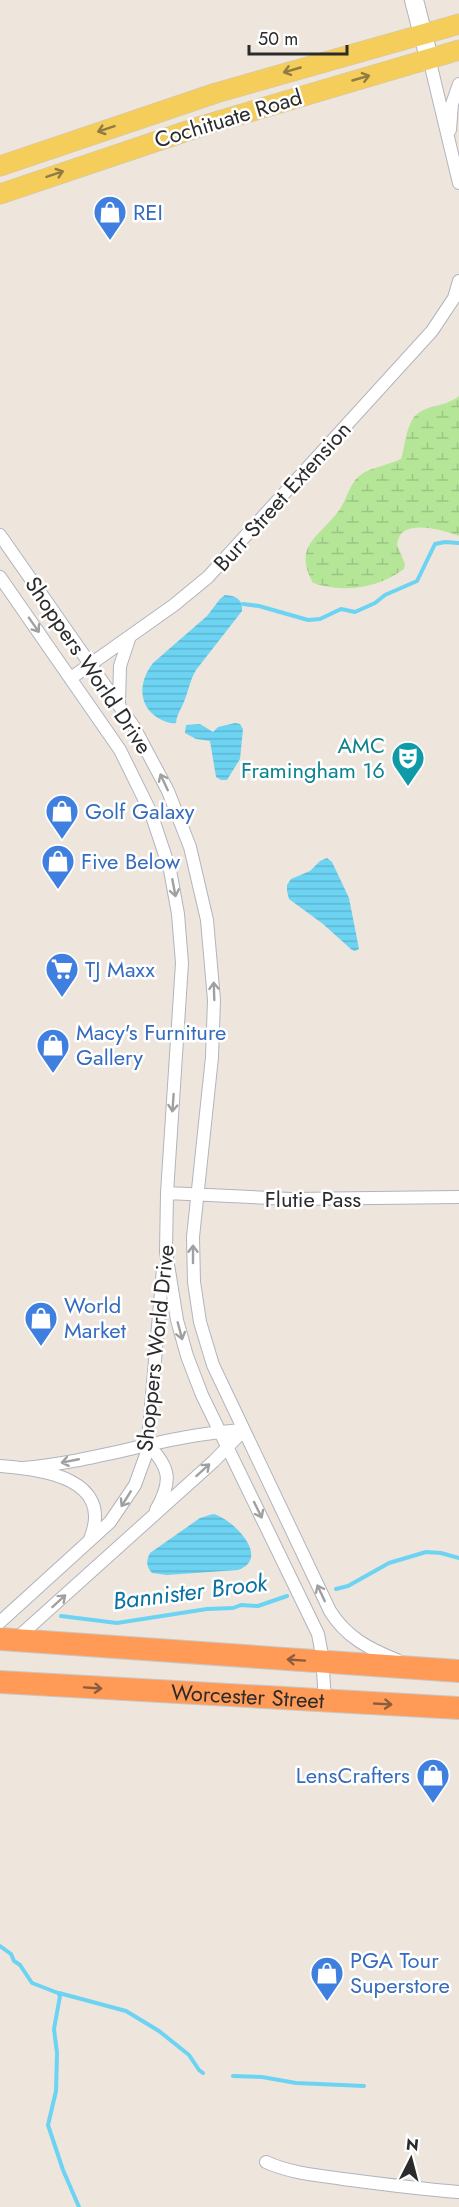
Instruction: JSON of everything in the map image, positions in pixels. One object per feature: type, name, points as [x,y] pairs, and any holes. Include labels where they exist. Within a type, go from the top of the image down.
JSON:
[{"type":"highway","name":"Worcester Street","points":[[5,1642],[135,1648],[459,1671]]},
{"type":"highway","name":"Worcester Street","points":[[0,1682],[459,1708]]},
{"type":"main road","name":"Cochituate Road","points":[[0,166],[216,93],[459,24]]},
{"type":"main road","name":"Cochituate Road","points":[[0,194],[223,119],[459,50]]},
{"type":"street","points":[[414,0],[459,183]]},
{"type":"street","points":[[450,149],[451,112],[459,84]]},
{"type":"street","name":"Burr Street Extension","points":[[71,678],[190,594],[208,577],[432,331],[454,298],[459,281]]},
{"type":"street","name":"Shoppers World Drive","points":[[0,536],[119,704],[155,764],[174,805],[194,861],[207,920],[214,977],[214,1030],[197,1195],[193,1268],[200,1322],[213,1365],[326,1604],[337,1622],[354,1638],[371,1649],[399,1661],[433,1669]]},
{"type":"street","name":"Shoppers World Drive","points":[[0,578],[112,737],[140,788],[162,842],[176,900],[181,948],[181,992],[166,1232],[148,1446],[141,1471],[128,1497],[110,1522],[0,1622]]},
{"type":"street","points":[[119,704],[120,666],[130,636]]},
{"type":"street","name":"Flutie Pass","points":[[167,1193],[290,1199],[459,1197]]},
{"type":"street","name":"Shoppers World Drive","points":[[166,1232],[168,1269],[180,1332],[196,1381],[315,1628],[320,1641],[323,1662],[325,1701]]},
{"type":"street","points":[[22,1468],[66,1462],[220,1432],[243,1430]]},
{"type":"street","points":[[5,1642],[148,1520],[228,1448],[243,1430]]},
{"type":"street","points":[[148,1446],[162,1461],[168,1476],[162,1498],[148,1520]]},
{"type":"street","points":[[0,1466],[58,1475],[73,1482],[86,1492],[92,1502],[95,1519],[88,1543]]},
{"type":"street","points":[[266,2162],[277,2167],[305,2173],[402,2187],[459,2192]]},
{"type":"green space","points":[[459,396],[459,536],[431,528],[409,529],[403,532],[398,539],[397,545],[405,564],[404,569],[394,576],[360,587],[336,588],[313,583],[307,570],[307,550],[311,542],[340,509],[355,480],[367,471],[401,459],[407,431],[415,416],[426,409]]},
{"type":"water","points":[[225,595],[238,599],[242,611],[196,670],[176,723],[169,723],[158,718],[151,713],[143,700],[143,685],[148,670],[207,616]]},
{"type":"water","points":[[200,724],[213,732],[218,727],[240,724],[243,729],[240,759],[227,780],[221,780],[216,777],[210,741],[196,739],[185,733],[186,725]]},
{"type":"water","points":[[327,858],[332,862],[349,898],[359,949],[355,951],[289,899],[287,885],[291,879],[310,871],[320,861]]},
{"type":"water","points":[[213,1514],[230,1523],[245,1539],[250,1548],[251,1557],[247,1564],[238,1570],[167,1575],[152,1573],[147,1563],[150,1553],[200,1518]]},
{"type":"waterway","points":[[243,604],[259,606],[308,620],[320,619],[341,609],[355,612],[417,581],[435,544],[459,543]]},
{"type":"waterway","name":"Bannister Brook","points":[[336,1589],[348,1586],[389,1563],[426,1552],[459,1558]]},
{"type":"waterway","name":"Bannister Brook","points":[[61,1616],[117,1623],[207,1609],[233,1608],[241,1605],[258,1606],[287,1596]]},
{"type":"waterway","name":"Bannister Brook","points":[[0,1946],[11,1954],[32,1983],[58,1993],[60,1996],[54,2029],[57,2053],[56,2091],[48,2125],[63,2170],[79,2207]]},
{"type":"waterway","points":[[59,1993],[126,2011],[159,2031],[189,2055],[203,2073]]},
{"type":"waterway","points":[[233,2076],[262,2077],[296,2083],[364,2086]]},
{"type":"place","name":"REI","points":[[110,241]]},
{"type":"place","name":"AMC Framingham 16","points":[[408,787]]},
{"type":"place","name":"Golf Galaxy","points":[[62,840]]},
{"type":"place","name":"Five Below","points":[[58,890]]},
{"type":"place","name":"TJ Maxx","points":[[62,998]]},
{"type":"place","name":"Macy's Furniture Gallery","points":[[53,1074]]},
{"type":"place","name":"World Market","points":[[41,1347]]},
{"type":"place","name":"LensCrafters","points":[[433,1804]]},
{"type":"place","name":"PGA Tour Superstore","points":[[327,2002]]}]
